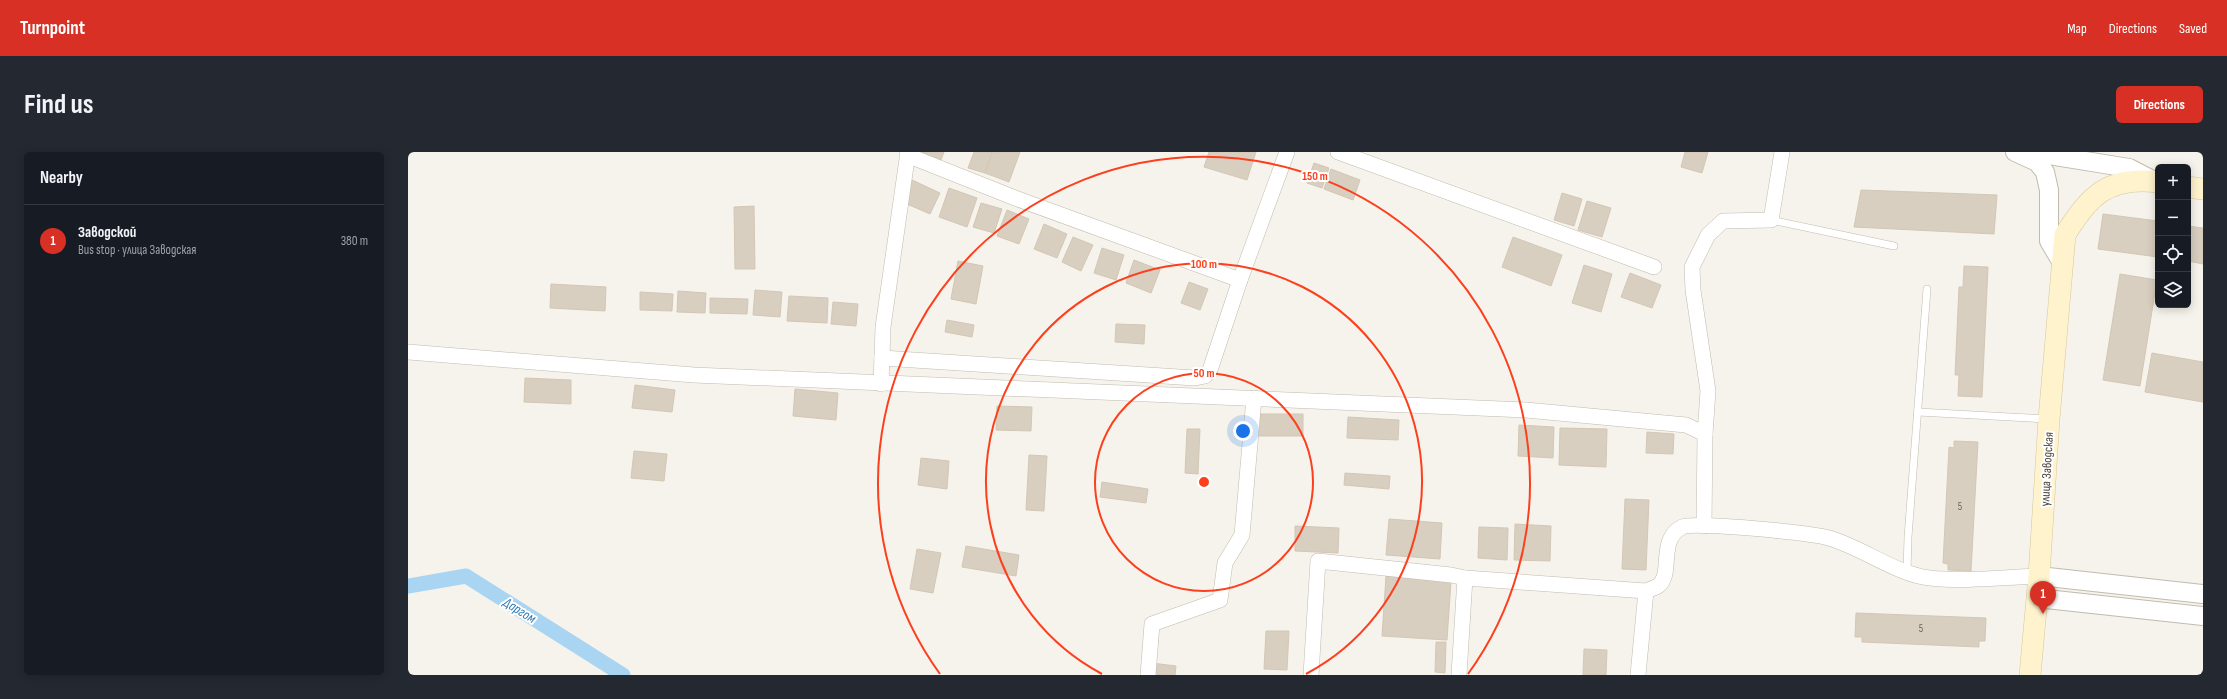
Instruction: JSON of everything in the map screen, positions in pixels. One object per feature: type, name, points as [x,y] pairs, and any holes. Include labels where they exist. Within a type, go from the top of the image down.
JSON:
[{"type":"main road","name":"улица Заводская","points":[[2030,675],[2039,576],[2049,419],[2065,235],[2077,216],[2092,199],[2113,184],[2134,180],[2155,182]]},
{"type":"main road","points":[[2191,187],[2203,189]]},
{"type":"street","points":[[882,358],[1195,378],[1205,376],[1210,370],[1240,280],[1287,152]]},
{"type":"street","points":[[1338,152],[1371,158],[1654,267]]},
{"type":"street","points":[[1704,526],[1705,434],[1708,391],[1693,290],[1692,267],[1708,235],[1723,221],[1771,220],[1782,152]]},
{"type":"street","points":[[2015,152],[2037,162],[2045,172],[2049,190],[2049,241],[2062,263]]},
{"type":"street","points":[[2030,152],[2129,168],[2155,181]]},
{"type":"street","points":[[881,384],[883,327],[907,154],[1015,198],[1240,280]]},
{"type":"street","points":[[408,352],[694,375],[1526,410],[1686,425],[1705,434]]},
{"type":"street","points":[[1148,675],[1152,624],[1220,600],[1225,563],[1242,535],[1254,398]]},
{"type":"street","points":[[1311,675],[1318,561],[1451,575],[1465,578],[1646,591],[1658,586],[1664,577],[1668,544],[1674,534],[1683,526],[1704,526],[1786,532],[1829,538],[1907,571],[1929,578],[2039,576],[2203,594]]},
{"type":"street","points":[[1459,675],[1465,578]]},
{"type":"street","points":[[1638,675],[1646,591]]},
{"type":"street","points":[[2037,598],[2203,616]]},
{"type":"lane","points":[[1771,220],[1894,246]]},
{"type":"lane","points":[[1907,571],[1908,537],[1926,289]]},
{"type":"lane","points":[[1918,412],[2049,419]]},
{"type":"building","points":[[920,152],[944,152],[941,160]]},
{"type":"building","points":[[974,152],[992,152],[985,173],[968,168]]},
{"type":"building","points":[[993,152],[1020,152],[1009,182],[985,173]]},
{"type":"building","points":[[1209,152],[1256,152],[1247,180],[1204,167]]},
{"type":"building","points":[[1685,152],[1708,152],[1702,173],[1681,167]]},
{"type":"building","points":[[1314,163],[1329,168],[1322,188],[1307,183]]},
{"type":"building","points":[[1331,169],[1360,180],[1353,200],[1324,189]]},
{"type":"building","points":[[910,179],[940,193],[930,214],[900,201]]},
{"type":"building","points":[[949,188],[977,198],[967,227],[939,217]]},
{"type":"building","points":[[1861,190],[1997,195],[1994,234],[1854,227]]},
{"type":"building","points":[[1562,193],[1582,199],[1574,226],[1554,220]]},
{"type":"building","points":[[1587,201],[1611,208],[1602,237],[1578,230]]},
{"type":"building","points":[[981,203],[1002,209],[994,233],[973,227]]},
{"type":"building","points":[[754,206],[755,269],[735,269],[734,207]]},
{"type":"building","points":[[1007,210],[1029,219],[1019,244],[997,236]]},
{"type":"building","points":[[2103,214],[2155,221],[2155,257],[2098,249]]},
{"type":"building","points":[[1044,224],[1067,234],[1057,258],[1034,249]]},
{"type":"building","points":[[2191,226],[2203,228],[2203,264],[2191,262]]},
{"type":"building","points":[[1073,237],[1093,245],[1081,271],[1062,262]]},
{"type":"building","points":[[1513,237],[1562,255],[1551,286],[1502,267]]},
{"type":"building","points":[[1102,248],[1124,255],[1116,280],[1094,273]]},
{"type":"building","points":[[1134,260],[1160,270],[1151,293],[1126,283]]},
{"type":"building","points":[[958,261],[983,266],[976,304],[951,299]]},
{"type":"building","points":[[1584,265],[1612,274],[1601,312],[1572,303]]},
{"type":"building","points":[[1964,266],[1988,267],[1982,397],[1958,396],[1959,375],[1955,375],[1959,287],[1963,287]]},
{"type":"building","points":[[1630,273],[1661,285],[1652,308],[1621,297]]},
{"type":"building","points":[[2120,274],[2155,280],[2155,292],[2140,386],[2103,380]]},
{"type":"building","points":[[1189,282],[1208,289],[1200,310],[1181,303]]},
{"type":"building","points":[[551,284],[606,287],[605,311],[550,308]]},
{"type":"building","points":[[755,290],[782,292],[780,317],[753,315]]},
{"type":"building","points":[[678,291],[706,293],[705,313],[677,312]]},
{"type":"building","points":[[640,292],[673,294],[672,311],[640,310]]},
{"type":"building","points":[[789,296],[828,298],[827,323],[787,321]]},
{"type":"building","points":[[710,298],[748,299],[747,314],[710,313]]},
{"type":"building","points":[[833,302],[858,304],[856,326],[831,324]]},
{"type":"building","points":[[947,320],[974,325],[972,337],[945,332]]},
{"type":"building","points":[[1116,324],[1145,325],[1144,344],[1115,342]]},
{"type":"building","points":[[2152,353],[2203,362],[2203,402],[2145,392]]},
{"type":"building","points":[[525,378],[571,380],[571,404],[524,402]]},
{"type":"building","points":[[635,385],[675,390],[672,412],[632,408]]},
{"type":"building","points":[[795,389],[838,393],[836,420],[793,416]]},
{"type":"building","points":[[997,406],[1032,407],[1031,431],[996,430]]},
{"type":"building","points":[[1253,414],[1303,414],[1303,436],[1253,436]]},
{"type":"building","points":[[1348,417],[1399,420],[1398,440],[1347,438]]},
{"type":"building","points":[[1519,425],[1554,427],[1553,458],[1518,456]]},
{"type":"building","points":[[1560,428],[1607,429],[1606,467],[1559,465]]},
{"type":"building","points":[[1187,429],[1200,429],[1198,474],[1185,473]]},
{"type":"building","points":[[1647,432],[1674,434],[1673,454],[1646,453]]},
{"type":"building","points":[[1954,441],[1978,442],[1971,571],[1948,570],[1948,564],[1943,563],[1949,447],[1954,448]]},
{"type":"building","points":[[634,451],[667,454],[664,481],[631,478]]},
{"type":"building","points":[[1029,455],[1047,456],[1044,511],[1026,510]]},
{"type":"building","points":[[921,458],[949,461],[947,489],[918,485]]},
{"type":"building","points":[[1345,473],[1390,476],[1389,489],[1344,485]]},
{"type":"building","points":[[1102,482],[1148,489],[1146,503],[1100,497]]},
{"type":"building","points":[[1625,499],[1649,500],[1646,570],[1622,569]]},
{"type":"building","points":[[1389,519],[1442,523],[1440,559],[1386,555]]},
{"type":"building","points":[[1515,524],[1551,526],[1550,561],[1514,560]]},
{"type":"building","points":[[1295,526],[1339,528],[1338,553],[1295,551]]},
{"type":"building","points":[[1479,527],[1508,528],[1507,560],[1478,558]]},
{"type":"building","points":[[966,546],[1019,555],[1016,576],[962,567]]},
{"type":"building","points":[[917,549],[941,553],[933,593],[910,589]]},
{"type":"building","points":[[1386,576],[1451,581],[1447,640],[1382,636]]},
{"type":"building","points":[[1856,613],[1986,618],[1985,641],[1979,641],[1979,647],[1862,642],[1862,637],[1855,637]]},
{"type":"building","points":[[1266,631],[1289,631],[1287,670],[1264,669]]},
{"type":"building","points":[[1436,642],[1446,642],[1445,673],[1435,672]]},
{"type":"building","points":[[1584,649],[1607,650],[1606,675],[1583,675]]},
{"type":"building","points":[[1144,662],[1176,666],[1175,675],[1143,675]]},
{"type":"waterway","name":"Даргом","points":[[408,586],[466,576],[623,675]]},
{"type":"place","name":"Заводской","points":[[2043,614]]}]
